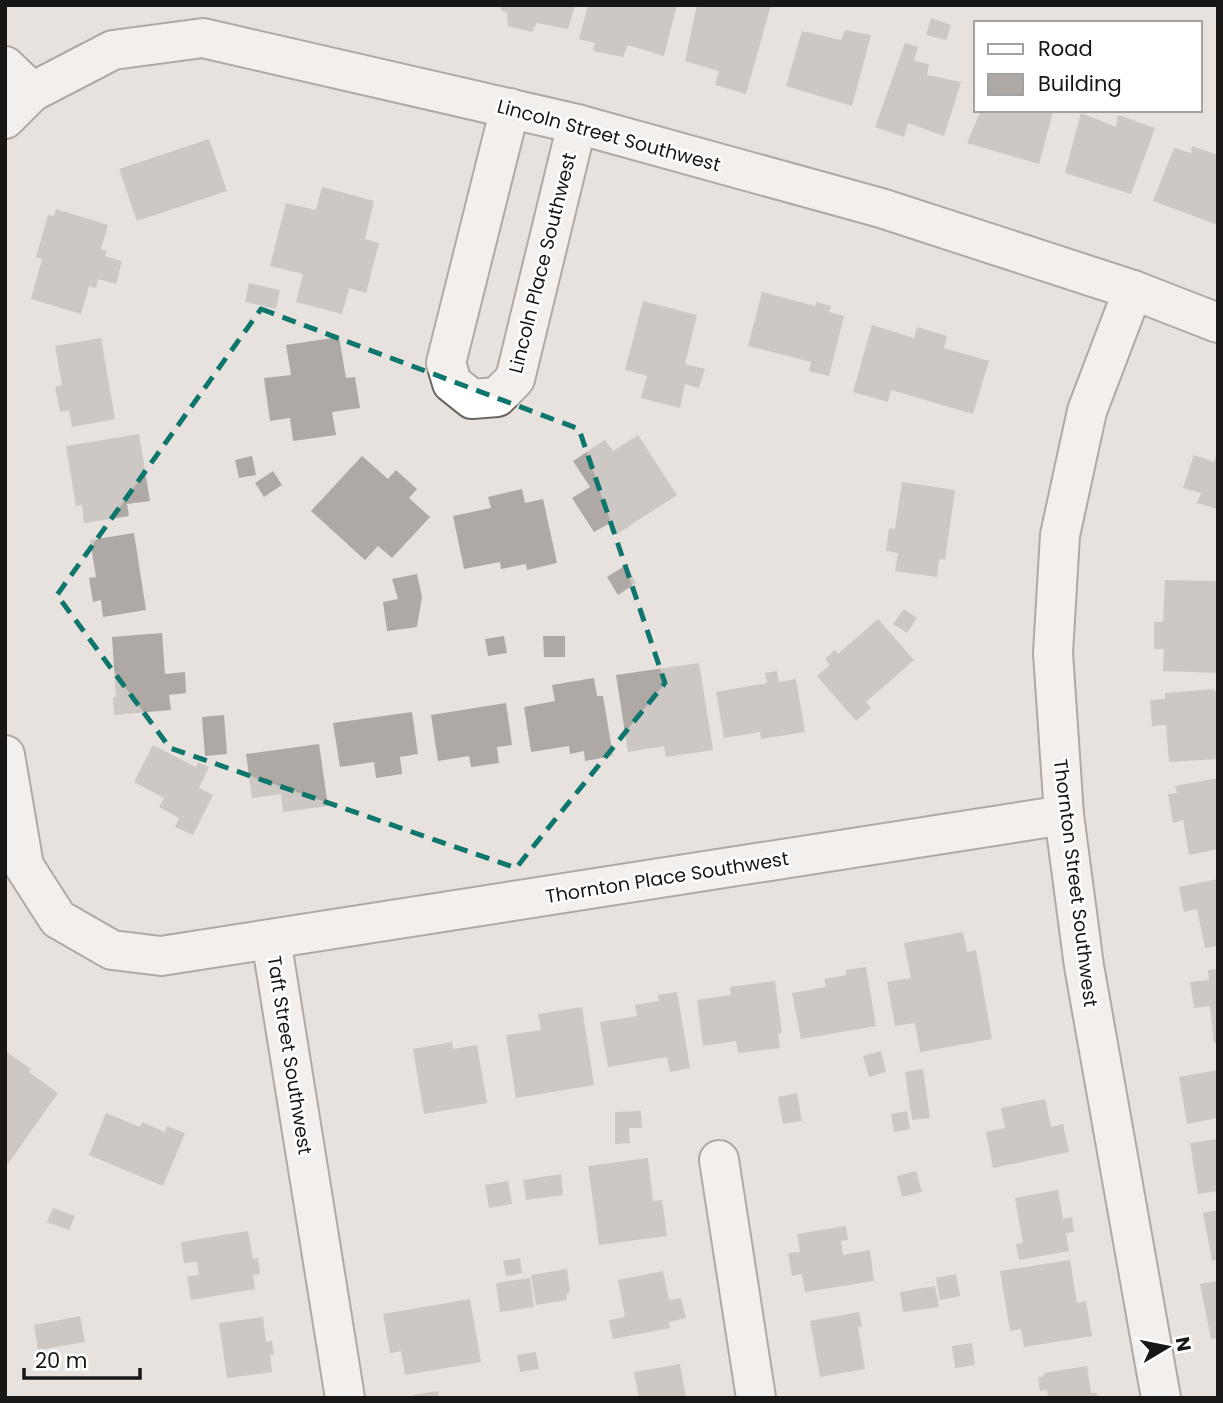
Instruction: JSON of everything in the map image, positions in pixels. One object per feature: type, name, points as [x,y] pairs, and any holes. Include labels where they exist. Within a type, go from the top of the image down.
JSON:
[{"type":"street","name":"Lincoln Street Southwest","points":[[5,119],[33,92],[113,50],[203,38],[577,124],[881,208],[1133,290],[1218,323]]},
{"type":"street","points":[[5,66],[33,92]]},
{"type":"street","name":"Lincoln Place Southwest","points":[[510,108],[446,363],[452,383],[471,399],[497,397],[515,379],[577,124]]},
{"type":"street","name":"Thornton Street Southwest","points":[[1133,290],[1087,411],[1060,535],[1053,653],[1064,815],[1084,966],[1161,1398]]},
{"type":"street","name":"Taft Street Southwest","points":[[5,755],[24,866],[58,919],[112,950],[161,956],[271,939],[345,1398]]},
{"type":"street","name":"Thornton Place Southwest","points":[[271,939],[1064,815]]},
{"type":"street","points":[[719,1160],[756,1398]]},
{"type":"highlighted area","points":[[261,309],[579,429],[665,683],[516,868],[170,748],[57,595]]},
{"type":"building","points":[[502,5],[575,5],[568,29],[537,23],[532,32],[508,26],[507,13],[501,10]]},
{"type":"building","points":[[588,5],[677,5],[664,56],[628,45],[623,57],[593,51],[595,43],[579,39]]},
{"type":"building","points":[[697,5],[771,5],[746,94],[715,85],[719,71],[685,61]]},
{"type":"building","points":[[931,18],[951,25],[946,40],[926,35]]},
{"type":"building","points":[[845,30],[871,35],[852,106],[786,86],[802,31],[841,40]]},
{"type":"building","points":[[905,43],[918,47],[914,61],[929,64],[927,75],[961,82],[944,136],[908,123],[904,137],[875,127]]},
{"type":"building","points":[[980,112],[1053,112],[1039,164],[967,143]]},
{"type":"building","points":[[1081,113],[1116,127],[1118,115],[1155,128],[1131,194],[1065,173]]},
{"type":"building","points":[[209,139],[227,191],[137,221],[119,169]]},
{"type":"building","points":[[1192,146],[1218,155],[1218,225],[1153,201],[1174,148],[1191,153]]},
{"type":"building","points":[[322,187],[374,201],[365,239],[379,243],[366,293],[349,288],[342,314],[296,302],[303,274],[270,266],[286,203],[316,210]]},
{"type":"building","points":[[56,209],[108,225],[101,249],[107,251],[105,256],[122,261],[116,284],[98,279],[96,288],[89,286],[81,314],[31,299],[42,259],[36,257],[48,215],[54,216]]},
{"type":"building","points":[[249,283],[280,290],[276,309],[245,302]]},
{"type":"building","points":[[762,292],[815,306],[816,302],[831,306],[829,312],[844,316],[829,376],[809,371],[811,362],[748,346]]},
{"type":"building","points":[[643,301],[697,315],[685,364],[705,369],[699,388],[685,384],[680,408],[641,398],[647,376],[625,370]]},
{"type":"building","points":[[872,325],[914,338],[917,327],[947,336],[944,348],[989,361],[973,414],[891,390],[888,402],[853,392]]},
{"type":"building","points":[[339,337],[346,378],[355,377],[360,408],[332,412],[336,435],[293,441],[290,418],[270,421],[264,378],[291,375],[286,345]]},
{"type":"building","points":[[101,338],[115,419],[72,427],[69,410],[60,412],[55,387],[62,385],[55,346]]},
{"type":"building","points":[[139,434],[150,501],[127,504],[129,516],[84,523],[82,505],[76,506],[66,446]]},
{"type":"building","points":[[638,435],[677,495],[617,534],[610,523],[594,532],[572,498],[590,487],[573,461],[605,440],[613,451]]},
{"type":"building","points":[[1217,451],[1218,509],[1197,503],[1201,493],[1183,488],[1194,455],[1214,462]]},
{"type":"building","points":[[252,456],[256,475],[239,478],[235,460]]},
{"type":"building","points":[[362,456],[388,479],[396,470],[417,489],[409,498],[430,517],[392,558],[378,546],[365,560],[311,511]]},
{"type":"building","points":[[273,471],[282,485],[264,497],[255,483]]},
{"type":"building","points":[[902,482],[955,490],[945,560],[939,559],[937,577],[895,571],[898,553],[886,551],[889,528],[895,529]]},
{"type":"building","points":[[522,489],[525,503],[543,499],[557,563],[527,570],[526,564],[501,569],[500,562],[464,569],[453,516],[491,508],[488,497]]},
{"type":"building","points":[[134,533],[146,610],[103,617],[101,600],[93,602],[89,578],[96,577],[90,540]]},
{"type":"building","points":[[626,565],[636,583],[618,595],[607,577]]},
{"type":"building","points":[[417,574],[422,597],[417,627],[387,631],[383,602],[398,599],[392,579]]},
{"type":"building","points":[[1165,580],[1218,581],[1218,673],[1163,671],[1164,649],[1154,649],[1154,622],[1163,622]]},
{"type":"building","points":[[904,609],[917,618],[907,633],[893,624]]},
{"type":"building","points":[[878,619],[914,660],[866,702],[871,708],[856,721],[817,676],[830,665],[825,659],[835,650],[838,654]]},
{"type":"building","points":[[162,633],[165,674],[185,672],[186,693],[169,695],[171,710],[114,715],[113,697],[116,697],[112,637]]},
{"type":"building","points":[[504,636],[507,653],[488,656],[485,639]]},
{"type":"building","points":[[543,636],[565,636],[565,657],[544,657]]},
{"type":"building","points":[[699,663],[713,750],[666,757],[664,746],[628,752],[616,675]]},
{"type":"building","points":[[777,671],[779,682],[796,679],[805,732],[761,739],[760,732],[724,738],[716,692],[767,683],[765,673]]},
{"type":"building","points":[[594,678],[597,696],[603,696],[613,756],[585,761],[584,751],[570,754],[569,746],[531,752],[524,707],[555,701],[552,685]]},
{"type":"building","points":[[1215,689],[1218,691],[1218,759],[1169,762],[1166,725],[1152,726],[1150,700],[1165,699],[1165,693]]},
{"type":"building","points":[[506,703],[512,745],[497,747],[499,763],[471,767],[469,756],[438,761],[431,715]]},
{"type":"building","points":[[412,712],[418,754],[400,757],[402,774],[376,778],[374,762],[340,767],[333,723]]},
{"type":"building","points":[[224,715],[227,754],[205,756],[202,717]]},
{"type":"building","points":[[319,744],[328,806],[283,812],[281,794],[252,798],[246,754]]},
{"type":"building","points":[[153,745],[196,767],[198,762],[209,767],[199,788],[213,795],[193,835],[175,827],[179,818],[159,807],[164,798],[134,782]]},
{"type":"building","points":[[1218,778],[1218,849],[1189,855],[1183,820],[1173,823],[1168,794],[1177,793],[1175,786]]},
{"type":"building","points":[[1218,879],[1218,946],[1205,948],[1197,909],[1184,912],[1179,887]]},
{"type":"building","points":[[963,932],[967,952],[976,950],[992,1039],[920,1052],[915,1023],[895,1026],[887,982],[911,978],[904,943]]},
{"type":"building","points":[[866,967],[876,1026],[801,1039],[792,993],[826,987],[824,979],[846,975],[846,970]]},
{"type":"building","points":[[1218,969],[1218,1043],[1214,1043],[1210,1006],[1194,1008],[1190,982],[1209,980],[1208,970]]},
{"type":"building","points":[[775,981],[782,1033],[778,1033],[780,1048],[738,1053],[736,1041],[703,1046],[697,1000],[731,995],[730,987]]},
{"type":"building","points":[[677,992],[690,1068],[670,1072],[667,1057],[608,1067],[600,1022],[637,1016],[635,1005],[659,1001],[658,995]]},
{"type":"building","points":[[582,1007],[594,1085],[516,1098],[506,1035],[541,1030],[538,1014]]},
{"type":"building","points":[[452,1042],[453,1049],[477,1045],[487,1103],[424,1114],[413,1049]]},
{"type":"building","points":[[881,1051],[886,1072],[869,1077],[863,1056]]},
{"type":"building","points":[[7,1052],[58,1093],[8,1164],[5,1161]]},
{"type":"building","points":[[923,1069],[930,1118],[912,1120],[905,1072]]},
{"type":"building","points":[[1218,1070],[1218,1118],[1187,1124],[1179,1077]]},
{"type":"building","points":[[797,1093],[802,1121],[783,1124],[778,1097]]},
{"type":"building","points":[[1045,1099],[1051,1127],[1063,1124],[1069,1152],[993,1168],[986,1132],[1005,1128],[1001,1108]]},
{"type":"building","points":[[641,1111],[642,1128],[629,1128],[630,1143],[615,1144],[615,1112]]},
{"type":"building","points":[[907,1111],[910,1129],[894,1132],[891,1114]]},
{"type":"building","points":[[106,1113],[140,1127],[142,1122],[165,1132],[167,1126],[185,1133],[163,1186],[89,1155]]},
{"type":"building","points":[[1218,1139],[1218,1191],[1198,1194],[1190,1143]]},
{"type":"building","points":[[648,1158],[653,1201],[662,1200],[667,1236],[599,1245],[588,1166]]},
{"type":"building","points":[[916,1171],[922,1192],[902,1197],[897,1176]]},
{"type":"building","points":[[561,1174],[563,1195],[526,1200],[523,1180]]},
{"type":"building","points":[[508,1181],[512,1204],[489,1208],[485,1185]]},
{"type":"building","points":[[1058,1190],[1063,1219],[1072,1217],[1074,1232],[1066,1233],[1069,1251],[1019,1260],[1016,1244],[1023,1243],[1015,1198]]},
{"type":"building","points":[[53,1208],[75,1216],[69,1230],[47,1222]]},
{"type":"building","points":[[1218,1210],[1218,1260],[1212,1261],[1203,1213]]},
{"type":"building","points":[[846,1226],[848,1240],[841,1241],[843,1255],[870,1250],[874,1281],[805,1292],[802,1274],[792,1276],[788,1253],[800,1252],[797,1234]]},
{"type":"building","points":[[248,1231],[253,1259],[258,1258],[260,1274],[253,1275],[255,1289],[191,1300],[187,1276],[199,1275],[197,1262],[184,1263],[181,1242]]},
{"type":"building","points":[[520,1258],[522,1273],[506,1276],[503,1261]]},
{"type":"building","points":[[1070,1260],[1077,1303],[1086,1301],[1092,1336],[1024,1347],[1021,1329],[1010,1331],[1000,1271]]},
{"type":"building","points":[[567,1269],[570,1292],[566,1295],[567,1300],[536,1305],[531,1275]]},
{"type":"building","points":[[663,1271],[669,1300],[681,1298],[686,1318],[669,1322],[670,1328],[613,1339],[609,1320],[625,1317],[618,1280]]},
{"type":"building","points":[[956,1274],[960,1296],[940,1300],[936,1278]]},
{"type":"building","points":[[530,1278],[534,1307],[500,1312],[496,1283]]},
{"type":"building","points":[[1218,1281],[1218,1338],[1211,1339],[1200,1284]]},
{"type":"building","points":[[935,1286],[939,1307],[903,1312],[900,1292]]},
{"type":"building","points":[[470,1299],[481,1362],[405,1375],[401,1351],[390,1353],[383,1314]]},
{"type":"building","points":[[859,1312],[862,1326],[858,1327],[865,1369],[820,1377],[810,1321]]},
{"type":"building","points":[[80,1316],[85,1342],[38,1350],[34,1325]]},
{"type":"building","points":[[263,1317],[266,1342],[272,1341],[272,1372],[227,1378],[219,1323]]},
{"type":"building","points":[[972,1343],[975,1365],[955,1368],[952,1346]]},
{"type":"building","points":[[536,1352],[539,1369],[520,1372],[517,1355]]},
{"type":"building","points":[[680,1364],[686,1398],[639,1398],[634,1372]]},
{"type":"building","points":[[1087,1366],[1091,1393],[1097,1393],[1098,1398],[1048,1398],[1047,1390],[1040,1391],[1038,1377],[1044,1376],[1044,1373]]},
{"type":"building","points":[[438,1391],[439,1398],[414,1398],[413,1395]]}]
